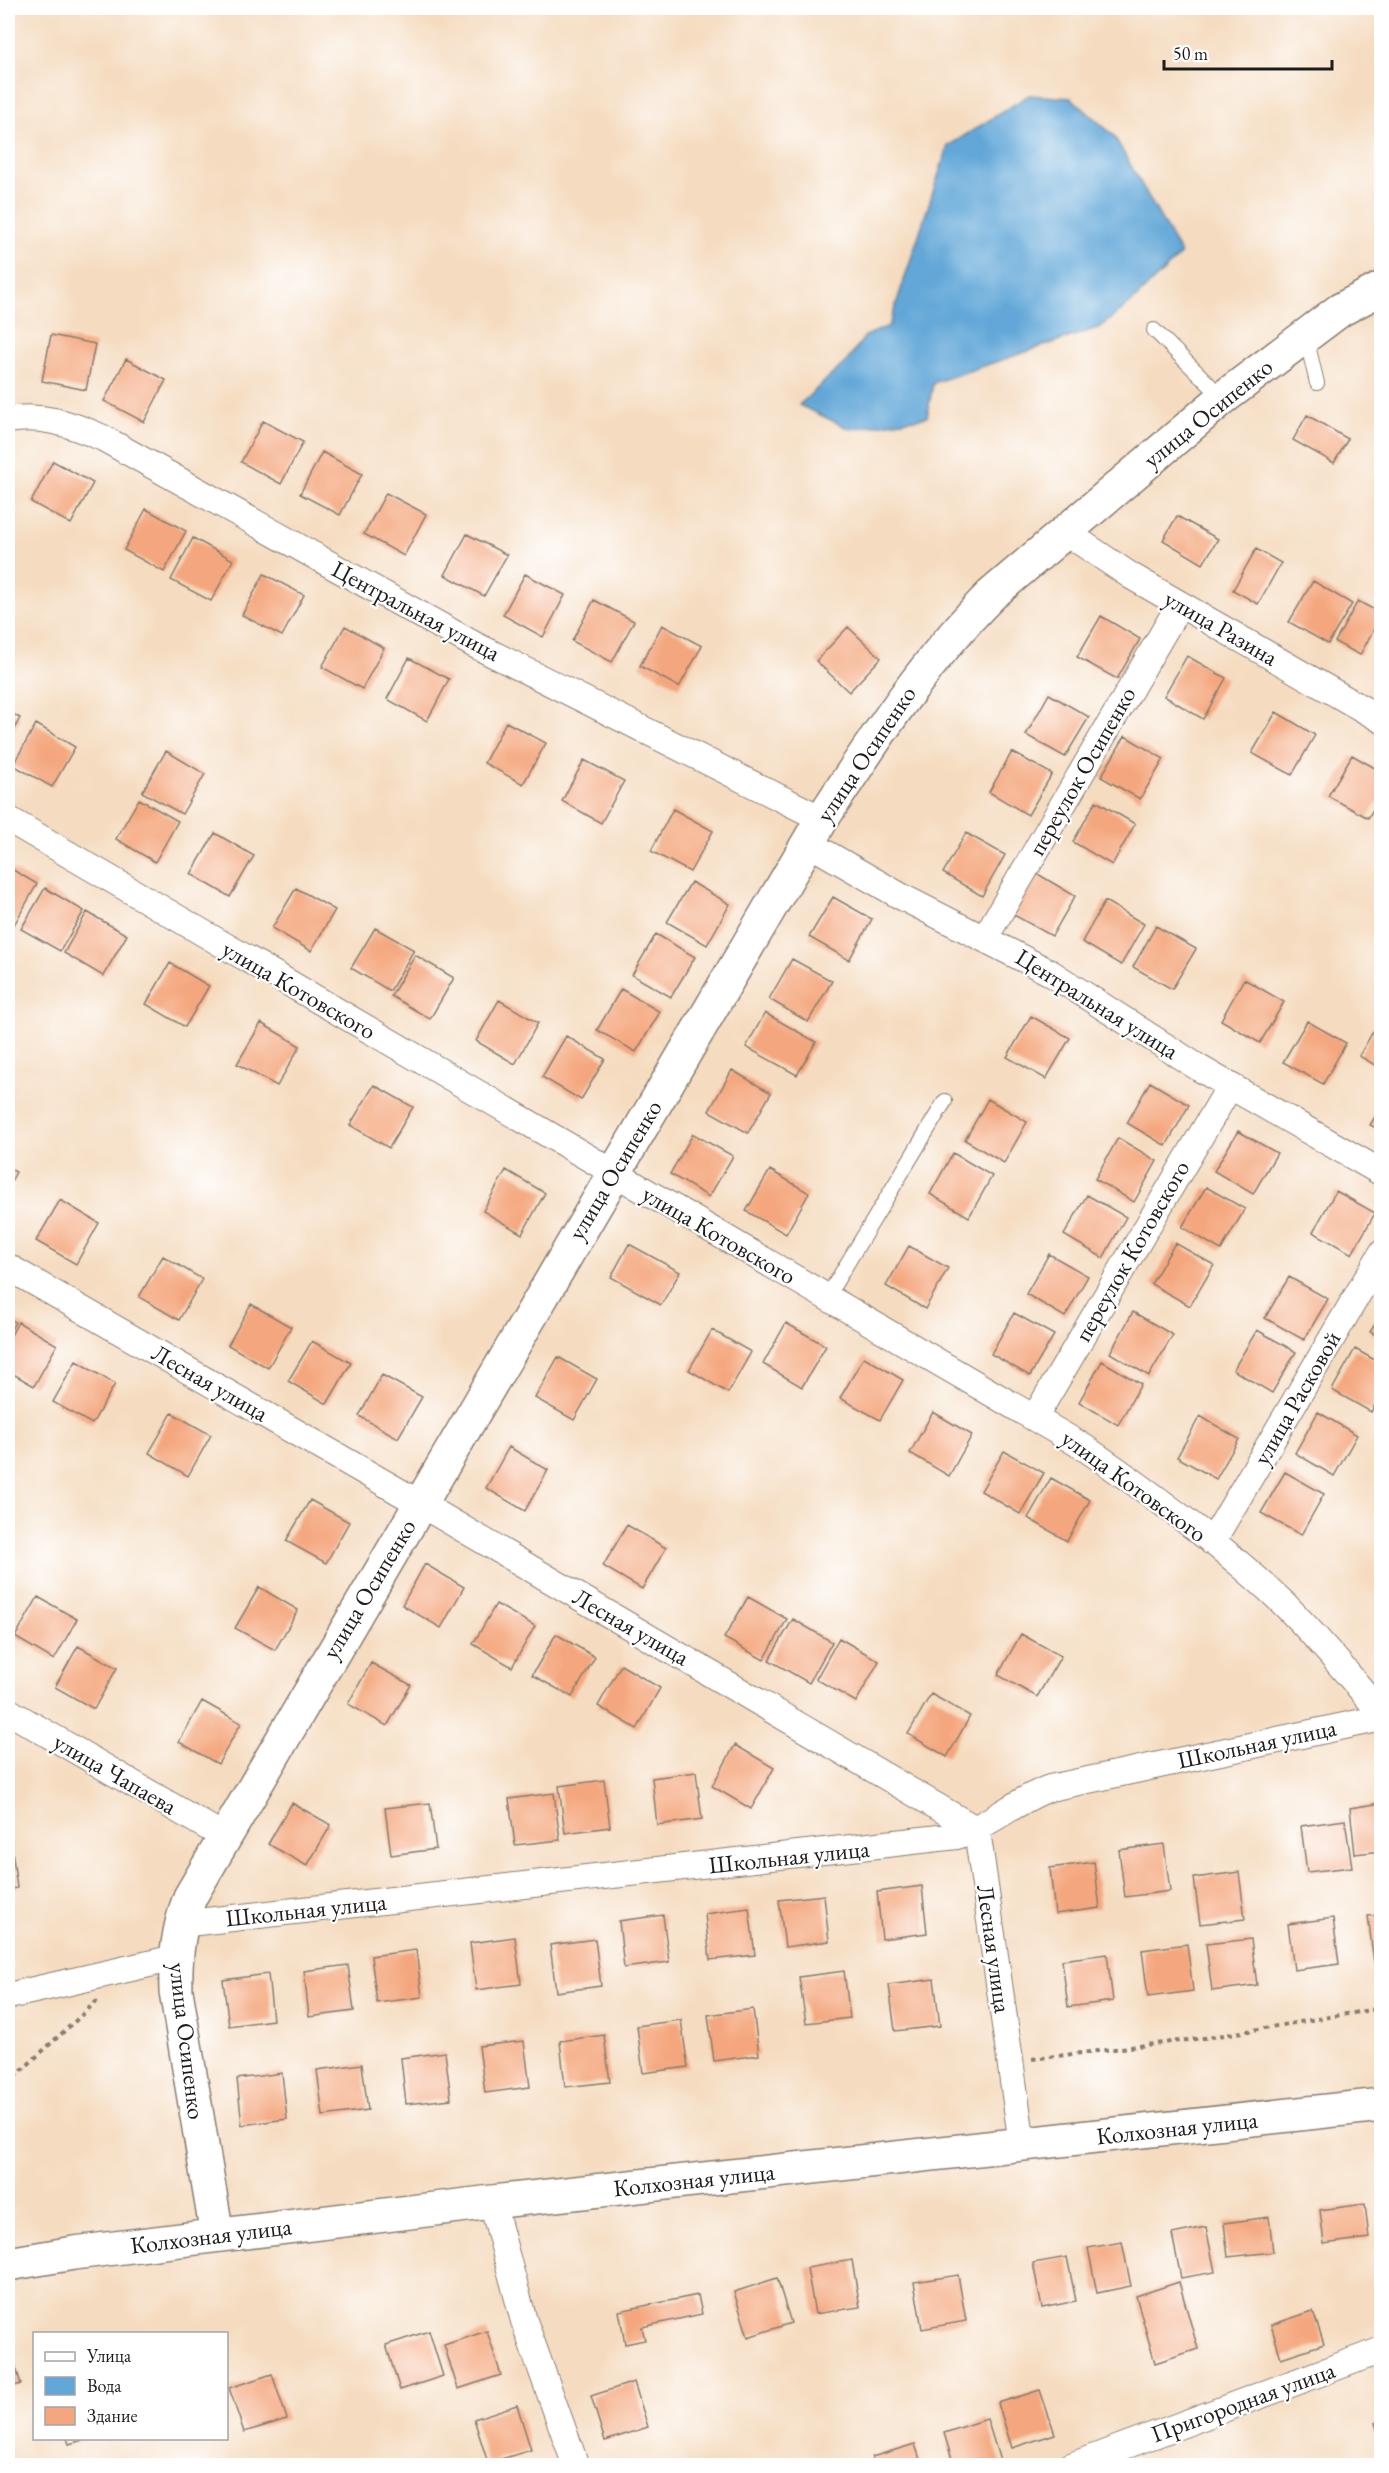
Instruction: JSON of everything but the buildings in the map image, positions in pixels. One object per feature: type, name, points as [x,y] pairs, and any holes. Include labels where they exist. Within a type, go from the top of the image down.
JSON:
[{"type":"street","name":"улица Осипенко","points":[[217,2235],[182,2033],[175,1958],[180,1924],[190,1897],[223,1836],[815,831],[886,721],[956,630],[991,595],[1223,398],[1340,310],[1382,288]]},
{"type":"street","name":"Центральная улица","points":[[8,420],[41,418],[64,422],[103,438],[472,644],[815,831],[902,897],[1049,972],[1230,1086],[1382,1173]]},
{"type":"street","name":"улица Разина","points":[[1064,531],[1131,576],[1382,720]]},
{"type":"street","name":"переулок Осипенко","points":[[985,938],[1180,604]]},
{"type":"street","name":"улица Котовского","points":[[8,819],[613,1174],[1035,1417],[1116,1469],[1212,1542],[1282,1603],[1382,1716]]},
{"type":"street","name":"переулок Котовского","points":[[1035,1417],[1230,1086]]},
{"type":"street","name":"улица Расковой","points":[[1212,1542],[1382,1254]]},
{"type":"street","name":"Лесная улица","points":[[8,1267],[419,1503],[978,1830],[1022,2145]]},
{"type":"street","name":"улица Чапаева","points":[[8,1711],[223,1836]]},
{"type":"street","name":"Школьная улица","points":[[180,1924],[923,1842],[978,1830],[1016,1803],[1050,1788],[1382,1716]]},
{"type":"street","points":[[8,1996],[175,1958]]},
{"type":"street","name":"Колхозная улица","points":[[8,2264],[217,2235],[492,2202],[1382,2105]]},
{"type":"street","points":[[492,2202],[524,2321],[576,2466]]},
{"type":"street","name":"Пригородная улица","points":[[1071,2466],[1382,2350]]},
{"type":"lane","points":[[1154,330],[1223,398]]},
{"type":"lane","points":[[1305,335],[1317,383]]},
{"type":"lane","points":[[827,1297],[945,1101]]},
{"type":"path","points":[[8,2083],[100,1998]]},
{"type":"path","points":[[1011,2062],[1212,2037],[1382,2008]]},
{"type":"water","points":[[1029,95],[1071,98],[1114,136],[1181,254],[1132,302],[1100,327],[933,383],[927,417],[850,429],[799,405],[848,360],[865,336],[889,326],[948,146]]}]
